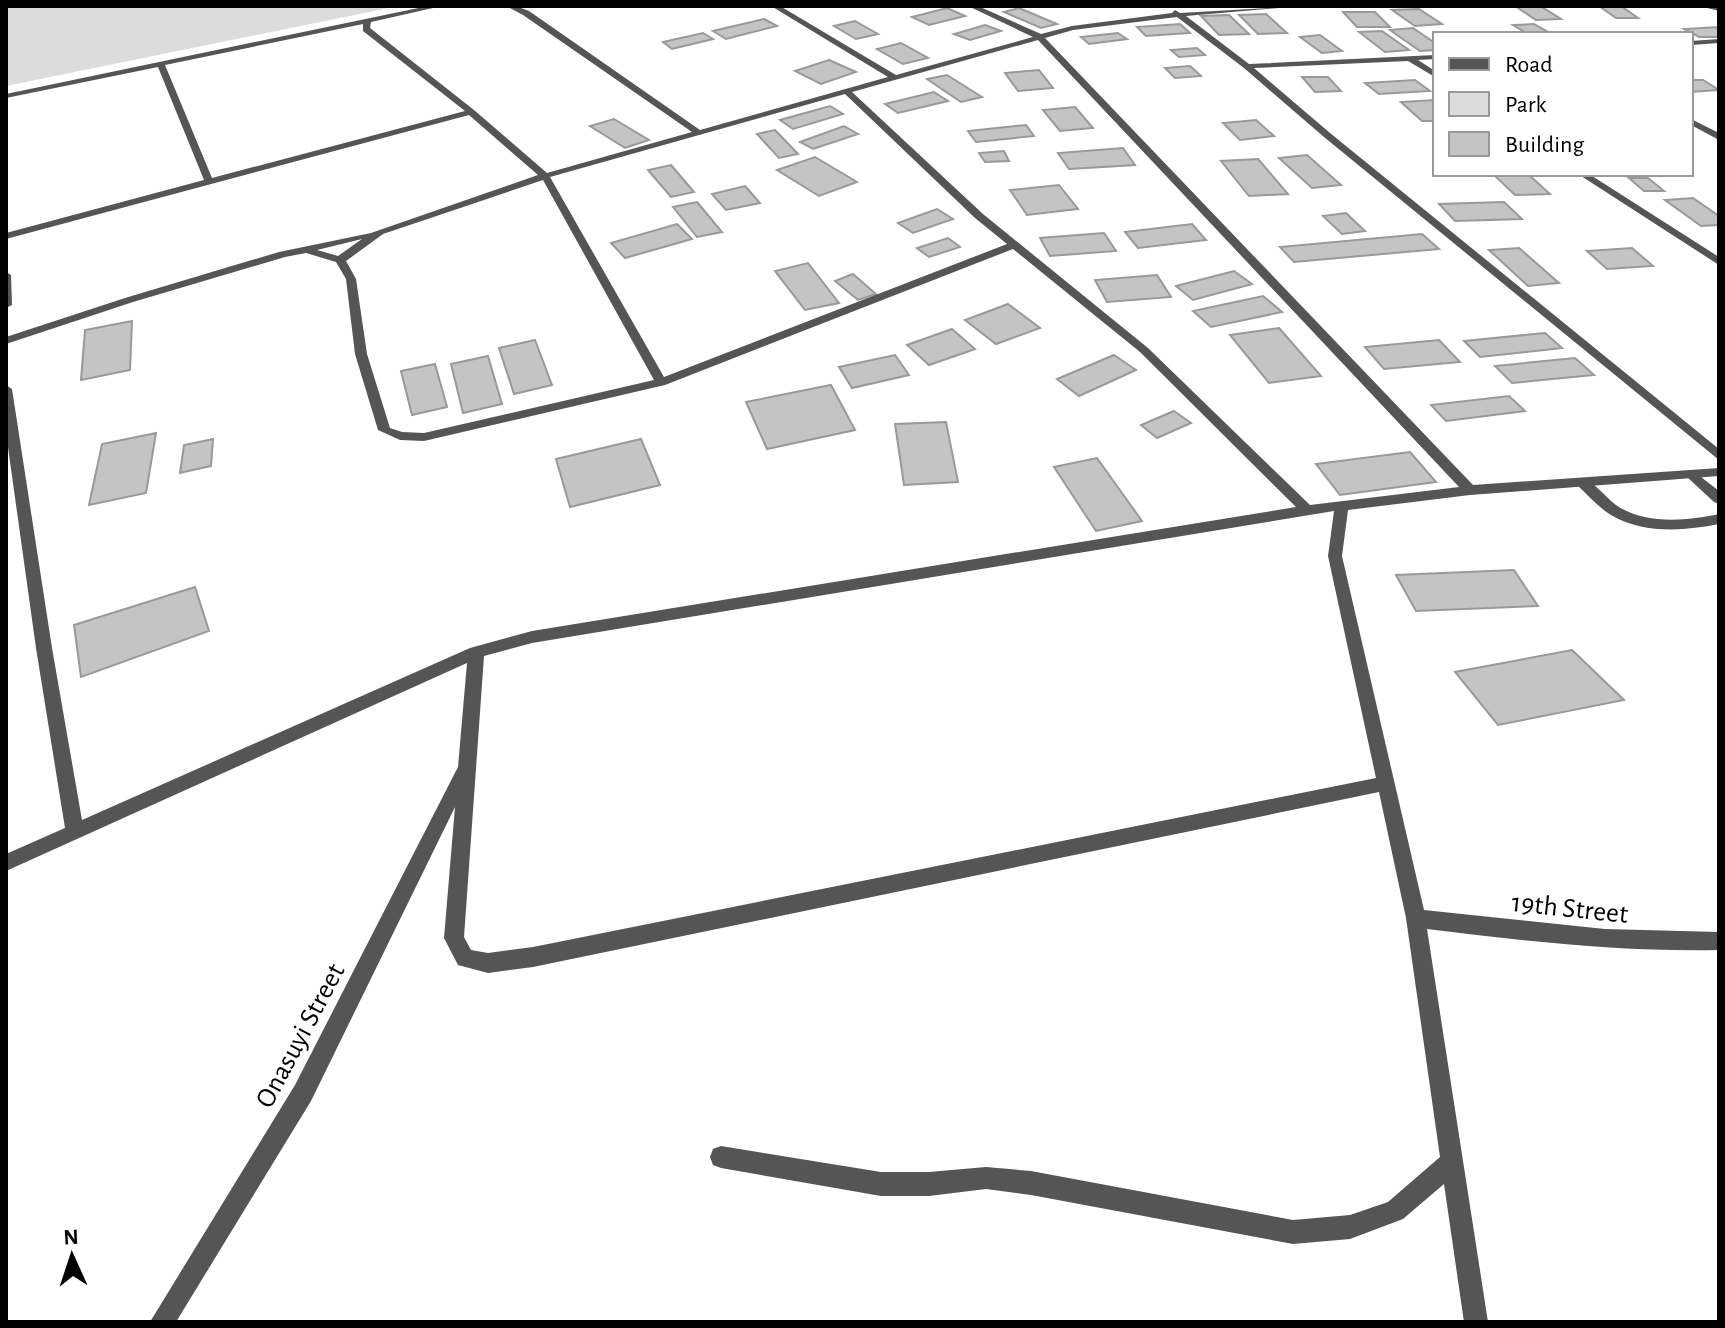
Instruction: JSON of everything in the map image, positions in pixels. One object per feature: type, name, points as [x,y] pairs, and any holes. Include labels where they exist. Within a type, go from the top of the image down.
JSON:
[{"type":"street","points":[[6,96],[438,6]]},
{"type":"street","points":[[510,6],[526,13],[698,132]]},
{"type":"street","points":[[775,6],[895,78]]},
{"type":"street","points":[[972,6],[1040,37],[1470,490]]},
{"type":"street","points":[[1160,6],[1180,14],[1247,66],[1719,456]]},
{"type":"street","points":[[6,341],[283,254],[379,232],[545,176],[1072,28],[1180,14],[1298,6]]},
{"type":"street","points":[[1710,6],[1719,9]]},
{"type":"street","points":[[367,21],[366,29],[471,112],[545,176],[661,382]]},
{"type":"street","points":[[1693,43],[1718,42]]},
{"type":"street","points":[[1247,66],[1433,57]]},
{"type":"street","points":[[1409,58],[1433,74]]},
{"type":"street","points":[[161,64],[209,182]]},
{"type":"street","points":[[846,91],[914,159],[979,216],[1144,350],[1307,510]]},
{"type":"street","points":[[6,236],[471,112]]},
{"type":"street","points":[[1693,123],[1719,137]]},
{"type":"street","points":[[1586,176],[1719,262]]},
{"type":"street","points":[[340,260],[379,232]]},
{"type":"street","points":[[306,250],[340,260],[351,279],[361,354],[384,430],[400,436],[424,437],[661,382],[1016,244]]},
{"type":"street","points":[[6,275],[6,305]]},
{"type":"street","points":[[6,389],[75,833]]},
{"type":"street","points":[[6,863],[476,652],[532,637],[1307,510],[1470,490],[1719,472]]},
{"type":"street","points":[[1692,474],[1719,499]]},
{"type":"street","points":[[1582,482],[1611,508],[1632,518],[1665,524],[1719,519]]},
{"type":"street","points":[[1342,506],[1335,556],[1416,918],[1450,1164],[1476,1322]]},
{"type":"street","points":[[476,652],[454,938],[465,958],[488,963],[533,957],[920,880],[1386,783]]},
{"type":"street","name":"Onasuyi Street","points":[[162,1322],[303,1093],[467,764]]},
{"type":"street","name":"19th Street","points":[[1416,918],[1572,938],[1661,943],[1719,941]]},
{"type":"street","points":[[721,1157],[881,1184],[929,1184],[986,1178],[1031,1183],[1293,1232],[1350,1227],[1395,1211],[1450,1164]]},
{"type":"green space","points":[[6,6],[399,6],[6,86]]},
{"type":"building","points":[[1515,6],[1540,6],[1561,19],[1536,20]]},
{"type":"building","points":[[1599,6],[1621,6],[1638,18],[1616,18]]},
{"type":"building","points":[[947,8],[965,16],[929,25],[912,17]]},
{"type":"building","points":[[1019,8],[1057,24],[1041,28],[1004,12]]},
{"type":"building","points":[[1419,9],[1442,24],[1415,26],[1392,10]]},
{"type":"building","points":[[1343,12],[1375,12],[1390,27],[1357,27]]},
{"type":"building","points":[[1266,14],[1287,33],[1258,34],[1239,15]]},
{"type":"building","points":[[1229,15],[1249,34],[1219,35],[1201,16]]},
{"type":"building","points":[[764,19],[777,26],[726,39],[713,31]]},
{"type":"building","points":[[855,21],[878,34],[856,39],[834,26]]},
{"type":"building","points":[[1180,24],[1190,33],[1146,36],[1137,27]]},
{"type":"building","points":[[1534,24],[1548,32],[1525,32],[1513,25]]},
{"type":"building","points":[[985,25],[1001,31],[970,40],[954,34]]},
{"type":"building","points":[[1719,27],[1719,37],[1699,37],[1684,29]]},
{"type":"building","points":[[1413,28],[1433,42],[1433,50],[1420,51],[1390,30]]},
{"type":"building","points":[[1382,31],[1409,50],[1385,52],[1359,32]]},
{"type":"building","points":[[703,33],[713,39],[672,49],[663,42]]},
{"type":"building","points":[[1118,33],[1127,39],[1089,44],[1081,37]]},
{"type":"building","points":[[1320,35],[1342,51],[1322,53],[1300,37]]},
{"type":"building","points":[[901,43],[928,58],[903,64],[877,49]]},
{"type":"building","points":[[1197,48],[1205,55],[1179,57],[1171,50]]},
{"type":"building","points":[[829,60],[856,72],[821,84],[795,71]]},
{"type":"building","points":[[1190,66],[1201,76],[1175,78],[1165,68]]},
{"type":"building","points":[[1039,70],[1053,88],[1018,91],[1005,73]]},
{"type":"building","points":[[947,75],[982,97],[961,102],[927,79]]},
{"type":"building","points":[[1302,77],[1328,77],[1341,91],[1315,92]]},
{"type":"building","points":[[1415,80],[1430,91],[1379,94],[1365,83]]},
{"type":"building","points":[[1693,80],[1703,80],[1719,90],[1693,92]]},
{"type":"building","points":[[934,92],[948,101],[898,113],[885,104]]},
{"type":"building","points":[[1433,100],[1433,121],[1422,121],[1401,102]]},
{"type":"building","points":[[830,106],[843,114],[793,129],[780,120]]},
{"type":"building","points":[[1075,107],[1093,128],[1060,131],[1043,110]]},
{"type":"building","points":[[614,119],[649,140],[625,148],[590,126]]},
{"type":"building","points":[[1256,120],[1274,136],[1240,140],[1223,123]]},
{"type":"building","points":[[1026,125],[1034,136],[976,142],[968,131]]},
{"type":"building","points":[[844,126],[858,134],[813,149],[800,142]]},
{"type":"building","points":[[775,130],[798,154],[779,158],[757,134]]},
{"type":"building","points":[[1123,148],[1135,165],[1069,169],[1058,153]]},
{"type":"building","points":[[1004,151],[1009,161],[985,162],[979,153]]},
{"type":"building","points":[[1307,155],[1341,185],[1312,188],[1279,158]]},
{"type":"building","points":[[815,157],[857,182],[819,196],[777,170]]},
{"type":"building","points":[[1258,159],[1288,194],[1249,196],[1221,161]]},
{"type":"building","points":[[671,165],[694,192],[671,197],[648,170]]},
{"type":"building","points":[[1495,176],[1530,176],[1550,194],[1515,195]]},
{"type":"building","points":[[1629,178],[1648,178],[1664,191],[1644,191]]},
{"type":"building","points":[[1059,185],[1078,209],[1027,215],[1010,190]]},
{"type":"building","points":[[745,186],[760,203],[726,210],[712,194]]},
{"type":"building","points":[[1693,198],[1719,216],[1719,225],[1701,226],[1665,200]]},
{"type":"building","points":[[697,202],[722,232],[697,237],[673,207]]},
{"type":"building","points":[[1504,202],[1522,219],[1455,221],[1439,204]]},
{"type":"building","points":[[937,209],[953,219],[913,233],[898,223]]},
{"type":"building","points":[[1346,213],[1365,231],[1342,234],[1323,216]]},
{"type":"building","points":[[677,224],[692,239],[625,258],[611,243]]},
{"type":"building","points":[[1192,224],[1206,240],[1138,248],[1125,232]]},
{"type":"building","points":[[1104,233],[1116,251],[1050,256],[1040,238]]},
{"type":"building","points":[[1422,234],[1439,249],[1294,262],[1280,247]]},
{"type":"building","points":[[948,238],[960,247],[929,257],[917,248]]},
{"type":"building","points":[[1519,248],[1559,283],[1528,286],[1489,250]]},
{"type":"building","points":[[1632,248],[1653,266],[1607,269],[1587,251]]},
{"type":"building","points":[[808,263],[839,303],[805,310],[775,271]]},
{"type":"building","points":[[1234,271],[1252,284],[1193,300],[1176,286]]},
{"type":"building","points":[[853,274],[876,294],[858,300],[835,281]]},
{"type":"building","points":[[1157,275],[1171,297],[1107,302],[1095,280]]},
{"type":"building","points":[[1263,296],[1282,312],[1211,327],[1193,311]]},
{"type":"building","points":[[1008,304],[1040,328],[996,344],[965,320]]},
{"type":"building","points":[[132,321],[130,370],[81,380],[85,330]]},
{"type":"building","points":[[1279,328],[1321,376],[1269,383],[1230,335]]},
{"type":"building","points":[[952,329],[975,349],[929,365],[907,345]]},
{"type":"building","points":[[1545,333],[1562,348],[1480,357],[1464,341]]},
{"type":"building","points":[[535,340],[552,385],[514,394],[499,348]]},
{"type":"building","points":[[1439,340],[1460,362],[1384,369],[1365,347]]},
{"type":"building","points":[[895,355],[909,375],[852,388],[839,367]]},
{"type":"building","points":[[1114,355],[1136,370],[1079,396],[1057,379]]},
{"type":"building","points":[[488,356],[502,404],[463,413],[451,364]]},
{"type":"building","points":[[1575,358],[1594,375],[1512,383],[1495,366]]},
{"type":"building","points":[[435,364],[447,407],[412,415],[401,371]]},
{"type":"building","points":[[831,385],[855,430],[767,449],[746,402]]},
{"type":"building","points":[[1509,396],[1525,411],[1446,421],[1431,405]]},
{"type":"building","points":[[1174,411],[1191,423],[1157,438],[1141,425]]},
{"type":"building","points":[[946,422],[958,482],[904,485],[895,424]]},
{"type":"building","points":[[156,433],[146,493],[89,505],[102,444]]},
{"type":"building","points":[[213,439],[211,466],[180,473],[184,445]]},
{"type":"building","points":[[641,439],[660,485],[570,507],[556,459]]},
{"type":"building","points":[[1410,452],[1436,482],[1340,495],[1316,464]]},
{"type":"building","points":[[1097,458],[1142,521],[1096,531],[1054,467]]},
{"type":"building","points":[[1514,570],[1538,606],[1416,611],[1396,575]]},
{"type":"building","points":[[195,587],[209,631],[81,677],[74,625]]},
{"type":"building","points":[[1572,650],[1624,700],[1498,725],[1455,672]]}]
